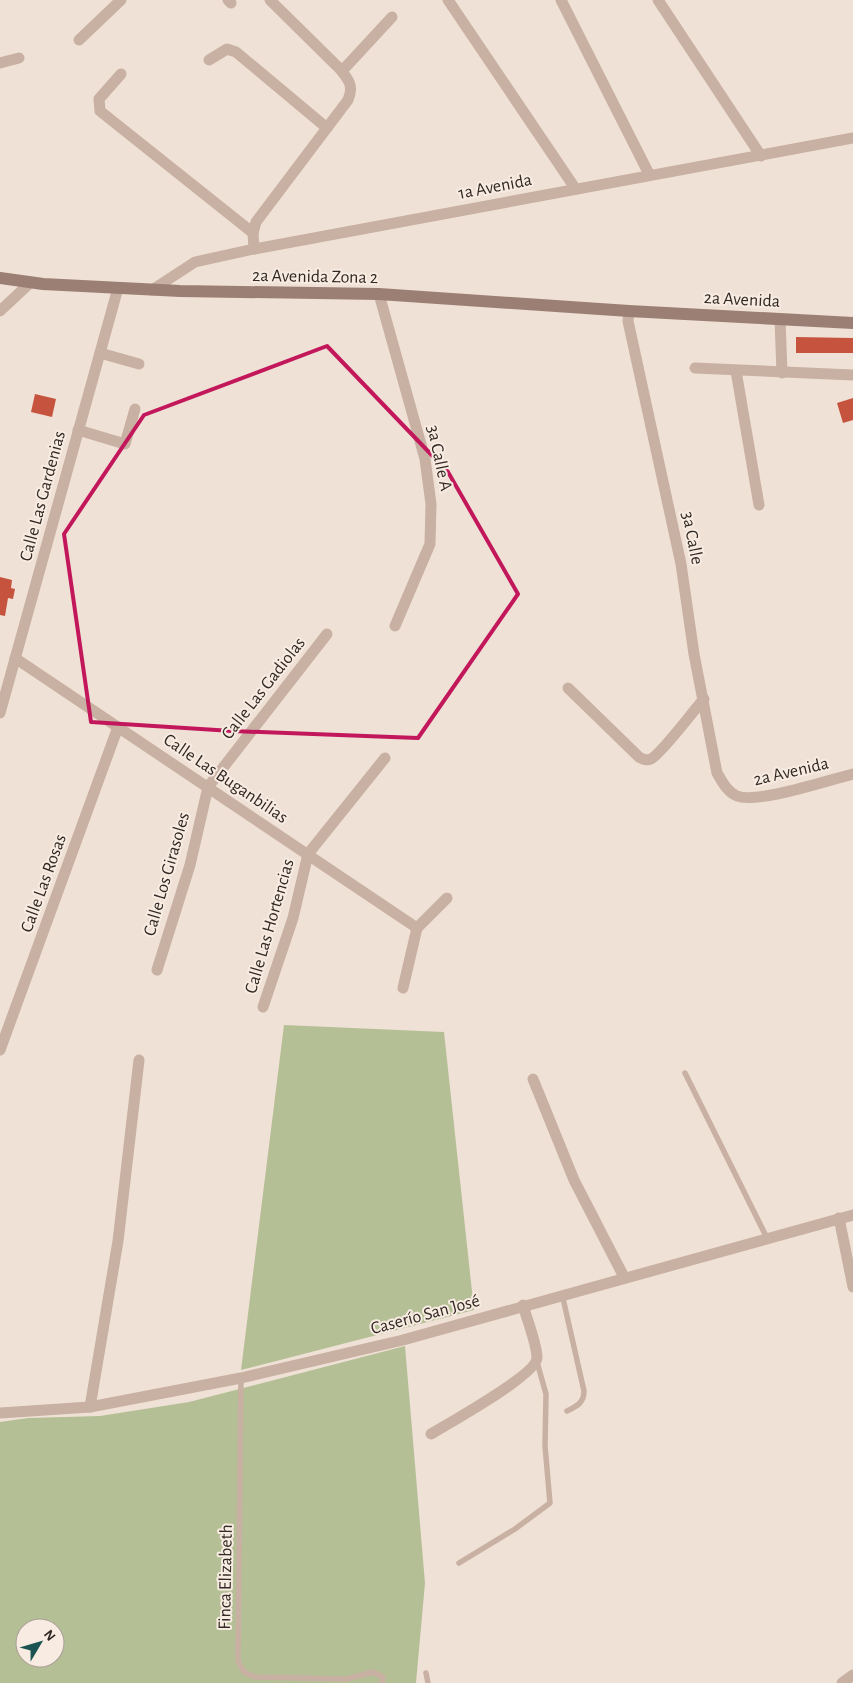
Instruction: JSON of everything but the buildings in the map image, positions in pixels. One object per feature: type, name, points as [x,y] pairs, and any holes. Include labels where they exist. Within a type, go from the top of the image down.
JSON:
[{"type":"street","points":[[80,40],[122,0]]},
{"type":"street","points":[[254,249],[252,233],[256,222],[348,100],[352,91],[349,80],[342,71],[270,0]]},
{"type":"street","points":[[448,0],[575,188]]},
{"type":"street","points":[[561,0],[649,174]]},
{"type":"street","points":[[658,0],[761,156]]},
{"type":"street","points":[[342,71],[392,17]]},
{"type":"street","points":[[209,60],[227,49],[236,52],[327,128]]},
{"type":"street","points":[[0,63],[19,58]]},
{"type":"street","points":[[121,74],[99,99],[100,112],[252,233]]},
{"type":"street","name":"1a Avenida","points":[[152,290],[195,262],[254,249],[649,174],[761,156],[853,138]]},
{"type":"street","name":"2a Avenida Zona 2","points":[[0,278],[31,282],[152,290],[379,294],[629,311]]},
{"type":"street","points":[[0,311],[31,282]]},
{"type":"street","name":"Calle Las Gardenias","points":[[0,713],[118,288]]},
{"type":"street","name":"3a Calle A","points":[[379,294],[425,459],[432,504],[430,544],[396,626]]},
{"type":"street","name":"2a Avenida","points":[[629,311],[853,322]]},
{"type":"street","name":"3a Calle","points":[[629,311],[628,321],[681,564],[694,654],[718,773]]},
{"type":"street","points":[[780,319],[782,373]]},
{"type":"street","points":[[100,353],[139,364]]},
{"type":"street","points":[[695,368],[853,376]]},
{"type":"street","points":[[736,371],[759,505]]},
{"type":"street","points":[[78,430],[125,444],[135,409]]},
{"type":"street","name":"Calle Las Gadiolas","points":[[208,787],[327,634]]},
{"type":"street","name":"Calle Las Buganbilias","points":[[15,658],[417,928]]},
{"type":"street","points":[[0,668],[12,672]]},
{"type":"street","points":[[568,688],[639,757],[645,760],[650,759],[663,749],[704,699]]},
{"type":"street","name":"Calle Las Rosas","points":[[0,1050],[118,727]]},
{"type":"street","points":[[308,854],[385,758]]},
{"type":"street","name":"2a Avenida","points":[[718,773],[725,786],[736,796],[749,798],[767,796],[853,774]]},
{"type":"street","name":"Calle Los Girasoles","points":[[157,970],[190,865],[208,787]]},
{"type":"street","name":"Calle Las Hortencias","points":[[263,1007],[293,918],[308,854]]},
{"type":"street","points":[[403,988],[417,928],[447,898]]},
{"type":"street","points":[[90,1407],[118,1240],[139,1060]]},
{"type":"street","points":[[533,1079],[574,1180],[624,1276]]},
{"type":"street","name":"Caserío San José","points":[[0,1413],[90,1407],[242,1378],[403,1340],[624,1276],[853,1215]]},
{"type":"street","points":[[839,1218],[853,1287]]},
{"type":"street","points":[[431,1434],[495,1395],[531,1369],[537,1360],[523,1305]]},
{"type":"street","points":[[842,1683],[853,1675]]},
{"type":"lane","points":[[685,1073],[767,1238]]},
{"type":"lane","points":[[562,1294],[584,1391],[584,1399],[581,1403],[567,1411]]},
{"type":"lane","points":[[459,1563],[515,1529],[550,1503],[545,1446],[546,1394],[537,1360]]},
{"type":"lane","name":"Finca Elizabeth","points":[[242,1378],[238,1661],[244,1672],[255,1677],[346,1681],[373,1672],[383,1677],[382,1683]]},
{"type":"lane","points":[[426,1674],[428,1683]]},
{"type":"highlighted area","points":[[327,346],[448,472],[518,594],[418,738],[232,731],[91,722],[64,534],[144,415]]},
{"type":"green space","points":[[284,1025],[444,1032],[474,1310],[241,1370]]},
{"type":"green space","points":[[405,1346],[425,1583],[416,1683],[0,1683],[0,1422],[28,1418],[100,1416],[189,1402]]}]
